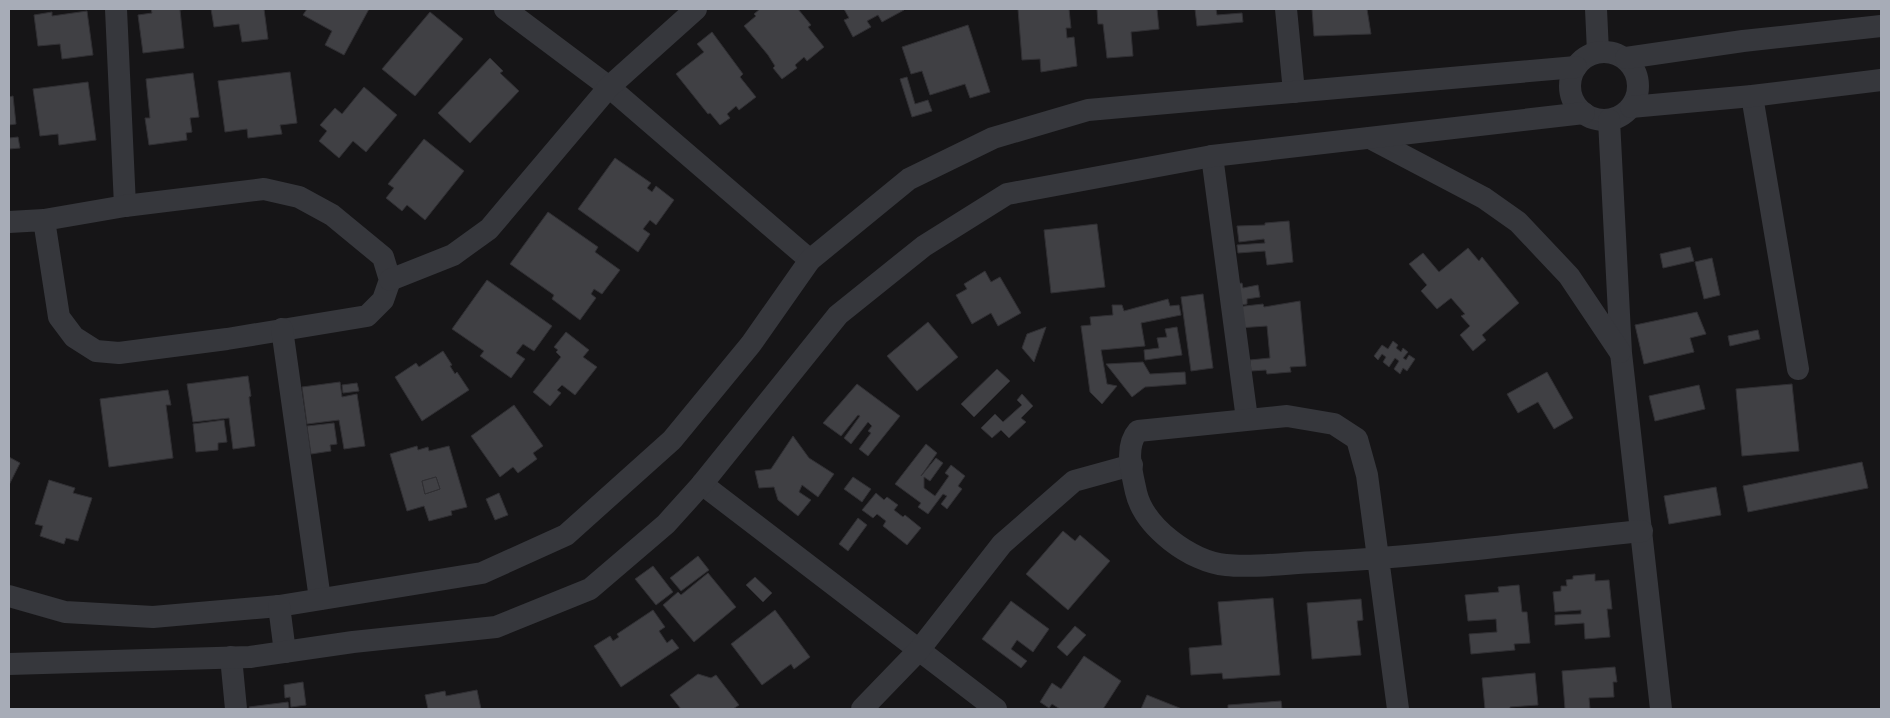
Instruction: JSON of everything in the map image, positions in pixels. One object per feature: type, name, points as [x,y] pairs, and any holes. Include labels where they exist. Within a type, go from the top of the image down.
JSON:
[{"type":"street","points":[[116,9],[125,206]]},
{"type":"street","points":[[505,9],[609,87],[810,260]]},
{"type":"street","points":[[390,280],[453,255],[489,229],[609,87],[696,9]]},
{"type":"street","points":[[1286,9],[1294,92]]},
{"type":"street","points":[[1596,9],[1598,52]]},
{"type":"street","points":[[1626,58],[1743,41],[1881,26]]},
{"type":"street","points":[[1598,52],[1613,52],[1626,58],[1634,69],[1639,82],[1638,95],[1631,107],[1621,116],[1609,120],[1596,119],[1584,113],[1575,103],[1571,91],[1571,78],[1576,66],[1582,60],[1598,52]]},
{"type":"street","points":[[9,596],[65,612],[153,617],[279,606],[482,573],[566,535],[672,440],[752,344],[810,260],[909,179],[993,138],[1088,110],[1576,66]]},
{"type":"street","points":[[1631,107],[1752,96],[1881,80]]},
{"type":"street","points":[[1752,96],[1798,369]]},
{"type":"street","points":[[9,664],[231,657],[496,627],[590,589],[666,524],[702,484],[838,315],[924,246],[1007,194],[1212,156],[1584,113]]},
{"type":"street","points":[[1609,120],[1620,353],[1661,709]]},
{"type":"street","points":[[1370,138],[1484,198],[1518,222],[1569,276],[1620,353]]},
{"type":"street","points":[[1212,156],[1247,419]]},
{"type":"street","points":[[9,222],[44,220],[125,206],[264,189],[299,197],[332,215],[383,257],[390,280],[383,300],[367,316],[119,354],[96,351],[74,337],[59,317],[44,220]]},
{"type":"street","points":[[282,330],[320,599]]},
{"type":"street","points":[[1398,709],[1377,559],[1367,475],[1357,438],[1334,424],[1287,416],[1138,431],[1131,439],[1129,450],[1137,495],[1154,526],[1183,551],[1225,565],[1377,559],[1642,531]]},
{"type":"street","points":[[862,709],[919,650],[1009,538],[1074,481],[1132,466]]},
{"type":"street","points":[[702,484],[996,709]]},
{"type":"street","points":[[279,606],[285,652]]},
{"type":"street","points":[[231,657],[236,709]]},
{"type":"building","points":[[151,9],[187,9],[180,10],[184,48],[143,53],[138,15],[152,13]]},
{"type":"building","points":[[211,9],[264,9],[268,39],[242,42],[239,24],[214,27]]},
{"type":"building","points":[[307,9],[369,9],[344,55],[325,45],[332,31],[303,15]]},
{"type":"building","points":[[760,9],[798,9],[811,25],[808,27],[824,47],[807,61],[804,57],[795,65],[797,68],[782,79],[773,68],[775,66],[768,55],[744,26],[756,16],[754,14]]},
{"type":"building","points":[[844,9],[904,10],[882,22],[878,15],[867,21],[871,27],[853,37],[844,20],[849,18]]},
{"type":"building","points":[[1018,9],[1069,9],[1071,28],[1066,28],[1067,38],[1074,37],[1077,66],[1041,72],[1040,59],[1022,60]]},
{"type":"building","points":[[1097,9],[1157,9],[1159,29],[1131,32],[1133,56],[1107,58],[1103,24],[1098,24]]},
{"type":"building","points":[[1195,9],[1216,9],[1217,15],[1242,13],[1243,22],[1197,26]]},
{"type":"building","points":[[1312,9],[1367,9],[1371,34],[1314,36]]},
{"type":"building","points":[[87,11],[93,55],[62,59],[60,44],[38,46],[34,15],[52,12],[52,16]]},
{"type":"building","points":[[430,12],[463,39],[415,96],[382,69]]},
{"type":"building","points":[[968,25],[990,92],[970,98],[965,84],[930,95],[922,71],[911,74],[902,47]]},
{"type":"building","points":[[712,32],[743,74],[740,77],[756,97],[739,110],[736,106],[727,114],[730,118],[720,125],[710,113],[708,114],[676,74],[704,52],[697,44]]},
{"type":"building","points":[[490,58],[503,71],[500,73],[519,91],[470,143],[438,113]]},
{"type":"building","points":[[290,72],[297,123],[280,125],[282,134],[248,138],[247,129],[225,132],[218,81]]},
{"type":"building","points":[[193,73],[199,117],[190,118],[192,132],[186,133],[187,140],[149,145],[145,118],[150,118],[146,79]]},
{"type":"building","points":[[907,77],[915,104],[928,100],[932,111],[912,117],[900,79]]},
{"type":"building","points":[[88,82],[96,140],[59,145],[58,134],[40,136],[33,89]]},
{"type":"building","points":[[364,87],[397,115],[366,152],[353,141],[339,158],[319,141],[327,131],[320,125],[335,108],[342,114]]},
{"type":"building","points":[[13,96],[16,124],[9,125],[9,97]]},
{"type":"building","points":[[18,137],[20,148],[9,149],[9,138]]},
{"type":"building","points":[[424,139],[464,171],[425,220],[407,205],[402,211],[386,198],[394,188],[388,184]]},
{"type":"building","points":[[615,158],[651,183],[647,188],[652,192],[656,186],[674,200],[656,225],[650,220],[643,229],[650,234],[638,252],[578,209]]},
{"type":"building","points":[[548,212],[598,247],[595,252],[620,270],[602,294],[594,289],[591,294],[596,298],[580,320],[552,299],[554,295],[510,264]]},
{"type":"building","points":[[1289,221],[1293,262],[1267,265],[1265,251],[1238,253],[1237,245],[1265,243],[1264,239],[1239,242],[1237,226],[1265,225],[1265,223]]},
{"type":"building","points":[[1097,224],[1105,287],[1051,293],[1044,230]]},
{"type":"building","points":[[1690,247],[1694,261],[1663,268],[1660,254]]},
{"type":"building","points":[[1468,248],[1479,261],[1482,257],[1519,303],[1482,335],[1486,340],[1473,351],[1460,335],[1470,326],[1461,316],[1465,314],[1451,298],[1437,309],[1421,291],[1427,285],[1409,264],[1423,253],[1439,272]]},
{"type":"building","points":[[1712,258],[1720,295],[1704,299],[1695,262]]},
{"type":"building","points":[[985,271],[991,282],[1000,277],[1021,313],[998,326],[991,313],[972,324],[956,295],[967,289],[964,284]]},
{"type":"building","points":[[487,280],[552,326],[534,351],[523,344],[516,353],[525,359],[511,378],[480,356],[484,351],[452,329]]},
{"type":"building","points":[[1242,283],[1243,288],[1258,285],[1260,297],[1247,299],[1247,304],[1235,306],[1231,285]]},
{"type":"building","points":[[1203,294],[1213,368],[1191,371],[1181,297]]},
{"type":"building","points":[[1168,299],[1170,306],[1179,305],[1181,315],[1141,323],[1145,346],[1101,350],[1107,384],[1117,386],[1102,404],[1090,392],[1081,326],[1091,325],[1090,317],[1113,315],[1112,305],[1122,305],[1124,311]]},
{"type":"building","points":[[1300,301],[1306,366],[1290,367],[1291,372],[1267,374],[1266,370],[1251,371],[1250,360],[1270,358],[1267,326],[1238,328],[1236,307],[1263,304],[1264,307]]},
{"type":"building","points":[[1697,312],[1706,334],[1690,338],[1694,352],[1644,364],[1635,325]]},
{"type":"building","points":[[928,322],[958,357],[917,391],[887,356]]},
{"type":"building","points":[[1046,327],[1034,362],[1022,348],[1027,334]]},
{"type":"building","points":[[1177,327],[1182,355],[1145,360],[1144,350],[1159,348],[1157,338],[1167,337],[1165,329]]},
{"type":"building","points":[[1758,330],[1760,339],[1730,346],[1728,336]]},
{"type":"building","points":[[566,332],[589,350],[583,357],[597,367],[575,395],[562,385],[557,390],[561,393],[550,406],[533,392],[561,357],[556,352],[558,350],[554,347]]},
{"type":"building","points":[[1393,341],[1398,345],[1396,348],[1401,352],[1403,348],[1408,352],[1403,358],[1406,360],[1409,355],[1415,359],[1407,371],[1403,368],[1400,374],[1394,369],[1399,361],[1395,358],[1389,367],[1383,362],[1386,357],[1382,354],[1378,360],[1374,356],[1382,345],[1388,349]]},
{"type":"building","points":[[443,351],[452,365],[450,366],[455,374],[457,372],[469,390],[422,421],[395,377],[416,363],[419,367]]},
{"type":"building","points":[[1143,362],[1150,374],[1185,372],[1186,384],[1145,387],[1132,397],[1106,364]]},
{"type":"building","points":[[997,369],[1010,381],[974,417],[961,404]]},
{"type":"building","points":[[1547,372],[1573,418],[1554,429],[1538,402],[1518,413],[1507,394]]},
{"type":"building","points":[[248,376],[255,446],[233,449],[229,418],[193,422],[187,384]]},
{"type":"building","points":[[340,382],[342,397],[357,394],[365,446],[344,449],[339,420],[307,424],[302,387]]},
{"type":"building","points":[[357,383],[359,391],[343,393],[342,385]]},
{"type":"building","points":[[857,384],[900,416],[868,456],[859,449],[871,433],[868,431],[872,426],[868,422],[851,444],[844,438],[860,416],[858,415],[841,436],[823,423]]},
{"type":"building","points":[[1792,384],[1799,451],[1742,456],[1736,389]]},
{"type":"building","points":[[1699,385],[1705,409],[1655,421],[1649,396]]},
{"type":"building","points":[[168,390],[171,405],[166,405],[173,458],[109,467],[100,399]]},
{"type":"building","points":[[1022,394],[1033,406],[1021,418],[1026,422],[1009,438],[1001,430],[992,438],[981,428],[995,414],[1003,422],[1022,405],[1017,400]]},
{"type":"building","points":[[514,405],[543,446],[533,453],[537,459],[518,473],[513,467],[500,477],[471,436]]},
{"type":"building","points":[[224,420],[227,442],[218,443],[218,450],[196,452],[193,424]]},
{"type":"building","points":[[334,423],[337,444],[330,445],[331,451],[311,454],[307,426]]},
{"type":"building","points":[[793,436],[809,458],[834,474],[818,497],[802,485],[799,492],[811,500],[798,516],[778,500],[774,487],[759,488],[755,471],[771,469]]},
{"type":"building","points":[[926,444],[937,453],[921,476],[936,458],[943,463],[930,481],[924,477],[924,488],[935,496],[949,476],[945,473],[951,465],[965,476],[958,486],[962,489],[947,509],[941,504],[947,496],[943,494],[928,514],[918,507],[921,503],[895,484]]},
{"type":"building","points":[[417,446],[418,450],[428,447],[429,451],[449,446],[467,507],[451,511],[452,515],[429,521],[424,506],[407,511],[390,454]],"holes":[[[436,477],[440,489],[425,494],[422,481]]]},
{"type":"building","points":[[9,457],[20,463],[9,485]]},
{"type":"building","points":[[1862,462],[1868,488],[1748,512],[1743,486]]},
{"type":"building","points":[[436,477],[440,489],[425,494],[422,481]]},
{"type":"building","points":[[853,477],[871,489],[862,502],[844,489]]},
{"type":"building","points":[[49,480],[75,488],[73,493],[92,498],[78,541],[66,538],[64,544],[40,536],[43,526],[35,524]]},
{"type":"building","points":[[1716,487],[1721,515],[1669,524],[1664,496]]},
{"type":"building","points":[[499,493],[508,515],[495,520],[486,499]]},
{"type":"building","points":[[876,493],[884,500],[887,497],[898,505],[894,510],[903,517],[905,515],[921,528],[907,545],[883,526],[886,521],[877,514],[873,518],[862,510]]},
{"type":"building","points":[[858,518],[867,525],[848,551],[839,544]]},
{"type":"building","points":[[1063,531],[1075,541],[1080,535],[1110,561],[1068,610],[1026,574]]},
{"type":"building","points":[[698,556],[709,570],[681,591],[670,578]]},
{"type":"building","points":[[653,566],[673,592],[656,605],[635,579]]},
{"type":"building","points":[[708,573],[736,607],[694,642],[663,605],[678,592],[681,595]]},
{"type":"building","points":[[1595,574],[1595,581],[1609,580],[1612,609],[1607,609],[1610,637],[1585,639],[1584,623],[1555,625],[1555,615],[1581,614],[1581,610],[1555,612],[1553,592],[1561,591],[1561,586],[1567,586],[1566,580],[1573,579],[1573,576]]},
{"type":"building","points":[[755,577],[772,593],[763,602],[746,585]]},
{"type":"building","points":[[1519,585],[1522,612],[1527,612],[1530,643],[1514,644],[1515,650],[1471,654],[1469,634],[1497,632],[1496,619],[1468,621],[1465,595],[1499,592],[1498,587]]},
{"type":"building","points":[[1273,598],[1280,675],[1223,679],[1222,673],[1191,675],[1189,648],[1222,645],[1218,602]]},
{"type":"building","points":[[1361,599],[1363,620],[1357,621],[1361,655],[1312,659],[1307,603]]},
{"type":"building","points":[[1011,601],[1049,629],[1033,652],[1017,640],[1011,649],[1027,661],[1021,668],[982,639]]},
{"type":"building","points":[[653,610],[665,627],[659,631],[667,643],[672,639],[679,648],[621,687],[594,646],[610,636],[613,641],[619,637],[617,634]]},
{"type":"building","points":[[775,610],[810,657],[794,669],[791,664],[762,685],[731,644]]},
{"type":"building","points":[[1075,626],[1086,635],[1067,656],[1057,647]]},
{"type":"building","points":[[1084,656],[1121,681],[1103,709],[1060,709],[1052,704],[1049,708],[1040,702],[1052,683],[1061,689]]},
{"type":"building","points":[[1615,667],[1617,682],[1613,682],[1614,697],[1589,698],[1590,709],[1565,709],[1562,671]]},
{"type":"building","points":[[1535,673],[1538,705],[1510,707],[1510,709],[1485,709],[1482,678]]},
{"type":"building","points":[[698,674],[711,678],[716,675],[739,705],[733,709],[681,709],[670,695]]},
{"type":"building","points":[[303,682],[306,705],[291,707],[290,697],[285,698],[284,685]]},
{"type":"building","points":[[477,690],[481,709],[428,709],[425,695],[445,691],[446,696]]},
{"type":"building","points":[[1147,695],[1182,709],[1141,709]]},
{"type":"building","points":[[1281,701],[1282,709],[1228,709],[1228,705]]},
{"type":"building","points":[[288,702],[289,709],[250,709],[249,707]]}]
